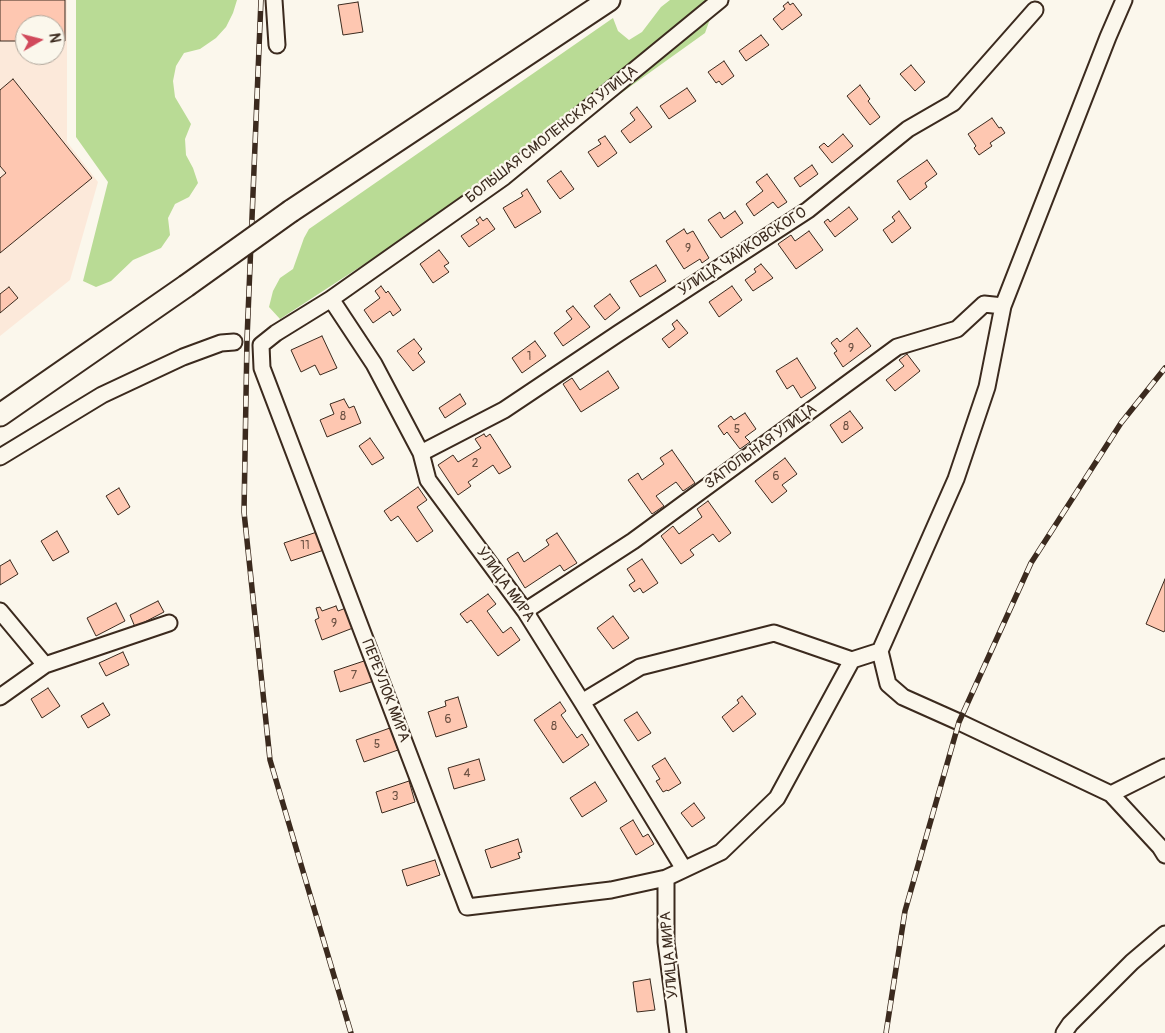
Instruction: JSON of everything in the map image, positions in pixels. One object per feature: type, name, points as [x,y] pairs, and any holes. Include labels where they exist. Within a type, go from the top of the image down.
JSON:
[{"type":"main road","points":[[0,416],[291,212],[609,0]]},
{"type":"street","points":[[274,0],[277,45]]},
{"type":"street","name":"БОЛЬШАЯ СМОЛЕНСКАЯ УЛИЦА","points":[[331,299],[504,177],[720,0]]},
{"type":"street","points":[[1124,0],[1108,36],[1004,306],[988,387],[959,470],[880,651],[888,684],[903,697],[1111,794],[1160,847],[1165,856]]},
{"type":"street","name":"УЛИЦА ЧАЙКОВСКОГО","points":[[420,453],[504,410],[808,210],[908,129],[953,103],[1035,10]]},
{"type":"street","name":"УЛИЦА МИРА","points":[[331,299],[374,364],[420,453],[428,480],[525,611],[684,869]]},
{"type":"street","name":"ПЕРЕУЛОК МИРА","points":[[331,299],[276,333],[261,345],[262,368],[467,907],[611,890],[666,878],[721,852],[777,798],[852,660]]},
{"type":"street","name":"ЗАПОЛЬНАЯ УЛИЦА","points":[[525,611],[633,541],[897,347],[957,330],[984,304],[1004,306]]},
{"type":"street","points":[[0,457],[102,395],[183,357],[221,343],[234,342]]},
{"type":"street","points":[[0,611],[46,665]]},
{"type":"street","points":[[0,697],[46,665],[169,623]]},
{"type":"street","points":[[582,702],[640,667],[774,633],[852,660],[880,651]]},
{"type":"street","points":[[1111,794],[1165,766]]},
{"type":"street","name":"УЛИЦА МИРА","points":[[666,878],[666,942],[678,1033]]},
{"type":"street","points":[[1064,1033],[1070,1024],[1132,962],[1165,934]]},
{"type":"shaded area","points":[[0,0],[67,0],[67,142],[98,182],[70,280],[0,336]]},
{"type":"green space","points":[[76,0],[237,0],[226,27],[216,38],[200,49],[184,53],[176,66],[173,81],[175,97],[191,124],[185,139],[186,155],[198,183],[189,197],[175,204],[168,218],[170,235],[161,248],[133,260],[111,281],[96,287],[83,281],[108,182],[76,137]]},
{"type":"green space","points":[[670,0],[708,0],[711,5],[710,19],[705,33],[564,134],[280,319],[269,307],[273,291],[280,278],[293,269],[309,229],[613,18],[618,31],[629,40],[642,32],[661,7]]},
{"type":"building","points":[[0,0],[65,0],[65,15],[15,15],[15,41],[0,41]]},
{"type":"building","points":[[358,2],[363,32],[343,35],[338,5]]},
{"type":"building","points":[[788,2],[790,5],[793,3],[802,15],[782,30],[773,19],[785,9],[783,6]]},
{"type":"building","points":[[761,35],[769,45],[746,61],[739,51]]},
{"type":"building","points":[[724,61],[734,76],[722,85],[719,81],[716,83],[708,72]]},
{"type":"building","points":[[911,65],[925,82],[915,91],[900,74]]},
{"type":"building","points":[[13,79],[92,178],[0,253],[0,178],[6,173],[0,166],[0,90]]},
{"type":"building","points":[[860,85],[870,99],[868,101],[880,117],[870,125],[847,96]]},
{"type":"building","points":[[687,88],[696,101],[669,119],[660,106]]},
{"type":"building","points":[[637,107],[652,127],[630,143],[621,131],[635,120],[630,113]]},
{"type":"building","points":[[992,118],[1005,133],[990,143],[992,146],[979,155],[974,148],[976,146],[968,134]]},
{"type":"building","points":[[843,134],[853,146],[832,163],[819,147],[824,143],[828,147]]},
{"type":"building","points":[[605,136],[617,153],[598,167],[588,152],[601,144],[598,140]]},
{"type":"building","points":[[927,160],[937,174],[925,183],[927,187],[910,200],[897,181]]},
{"type":"building","points":[[812,165],[818,174],[800,187],[794,178]]},
{"type":"building","points":[[561,171],[574,189],[560,199],[547,181]]},
{"type":"building","points":[[767,174],[787,202],[778,208],[773,202],[754,216],[746,204],[763,191],[756,182]]},
{"type":"building","points":[[527,189],[541,212],[515,228],[503,208],[523,196],[521,193]]},
{"type":"building","points":[[849,207],[858,219],[835,237],[824,222],[828,219],[830,222]]},
{"type":"building","points":[[735,211],[743,223],[721,238],[708,220],[720,212],[724,219]]},
{"type":"building","points":[[899,211],[911,228],[892,243],[883,230],[895,221],[892,217]]},
{"type":"building","points":[[480,217],[483,221],[487,218],[495,229],[469,247],[461,236],[479,224],[476,220]]},
{"type":"building","points":[[684,229],[687,234],[693,231],[709,258],[702,263],[700,259],[684,269],[666,241]]},
{"type":"building","points":[[809,231],[823,250],[796,269],[778,244],[791,235],[795,241]]},
{"type":"building","points":[[439,250],[449,263],[444,266],[449,272],[433,283],[420,264]]},
{"type":"building","points":[[761,264],[773,278],[753,291],[745,280],[756,272],[754,269]]},
{"type":"building","points":[[656,265],[666,281],[640,297],[630,281]]},
{"type":"building","points":[[381,286],[386,293],[388,291],[401,310],[393,316],[390,311],[373,323],[364,310],[380,298],[375,291]]},
{"type":"building","points":[[732,286],[742,300],[719,317],[709,302]]},
{"type":"building","points":[[9,287],[18,298],[0,313],[0,294]]},
{"type":"building","points":[[610,294],[620,308],[605,320],[594,306]]},
{"type":"building","points":[[573,306],[590,327],[563,346],[554,333],[572,319],[566,311]]},
{"type":"building","points":[[677,320],[688,333],[669,348],[662,339],[675,329],[672,324]]},
{"type":"building","points":[[857,328],[871,346],[843,367],[834,353],[837,351],[831,343],[837,338],[840,342]]},
{"type":"building","points":[[322,336],[337,368],[320,375],[315,365],[301,372],[291,350]]},
{"type":"building","points":[[414,339],[422,349],[418,353],[425,362],[413,371],[397,351]]},
{"type":"building","points":[[535,341],[546,356],[522,373],[512,358]]},
{"type":"building","points":[[907,354],[920,371],[895,391],[886,380],[904,366],[899,360]]},
{"type":"building","points":[[797,358],[816,388],[801,398],[793,385],[787,389],[776,371]]},
{"type":"building","points":[[608,371],[619,388],[581,412],[563,384],[572,378],[580,390]]},
{"type":"building","points":[[460,394],[466,404],[445,418],[439,408]]},
{"type":"building","points":[[344,399],[349,408],[354,406],[361,423],[327,437],[320,420],[334,414],[330,404]]},
{"type":"building","points":[[850,411],[863,428],[842,443],[830,425]]},
{"type":"building","points":[[745,413],[756,429],[745,437],[750,442],[740,449],[727,432],[724,435],[718,426],[731,416],[734,420]]},
{"type":"building","points":[[484,434],[486,437],[490,434],[511,467],[499,474],[493,465],[468,482],[471,486],[458,495],[438,465],[453,455],[458,462],[481,448],[475,439]]},
{"type":"building","points":[[370,438],[384,458],[372,465],[359,446]]},
{"type":"building","points":[[672,450],[695,483],[683,491],[676,482],[656,496],[664,506],[652,514],[628,480],[638,473],[642,480],[664,464],[660,458]]},
{"type":"building","points":[[785,458],[797,474],[782,485],[787,491],[772,503],[755,481]]},
{"type":"building","points":[[418,487],[427,500],[417,507],[433,531],[417,542],[398,516],[391,521],[384,511]]},
{"type":"building","points":[[119,488],[130,507],[118,515],[106,496]]},
{"type":"building","points":[[708,501],[731,533],[719,542],[713,534],[690,550],[694,555],[681,564],[661,536],[673,526],[679,534],[702,517],[697,509]]},
{"type":"building","points":[[57,531],[69,552],[53,561],[41,541]]},
{"type":"building","points":[[320,531],[327,549],[291,561],[284,543]]},
{"type":"building","points":[[557,533],[577,563],[564,571],[560,565],[525,588],[507,559],[518,552],[524,562],[549,545],[546,540]]},
{"type":"building","points":[[642,559],[658,583],[643,593],[640,588],[634,592],[629,585],[635,581],[627,569]]},
{"type":"building","points":[[10,560],[18,574],[0,585],[0,566]]},
{"type":"building","points":[[1165,579],[1165,630],[1164,632],[1146,624]]},
{"type":"building","points":[[488,594],[496,604],[487,611],[503,633],[511,627],[520,640],[498,656],[471,620],[467,623],[460,614]]},
{"type":"building","points":[[158,601],[164,612],[135,627],[130,615]]},
{"type":"building","points":[[116,603],[125,621],[96,636],[87,618]]},
{"type":"building","points":[[336,606],[338,611],[346,608],[353,628],[322,640],[315,620],[319,618],[316,608],[320,607],[322,611]]},
{"type":"building","points":[[613,616],[629,638],[613,649],[597,628]]},
{"type":"building","points":[[123,652],[129,665],[106,676],[99,663]]},
{"type":"building","points":[[367,660],[374,681],[340,692],[334,671]]},
{"type":"building","points":[[48,688],[60,706],[42,718],[31,699]]},
{"type":"building","points":[[742,696],[756,714],[733,732],[722,717],[739,703],[737,700]]},
{"type":"building","points":[[458,697],[467,727],[436,737],[428,712],[446,706],[445,701]]},
{"type":"building","points":[[560,702],[566,711],[561,715],[577,738],[582,734],[589,745],[563,763],[534,720]]},
{"type":"building","points":[[103,703],[110,715],[88,728],[81,716]]},
{"type":"building","points":[[637,712],[651,733],[638,741],[624,720]]},
{"type":"building","points":[[390,728],[398,750],[364,762],[356,740]]},
{"type":"building","points":[[665,758],[681,783],[663,792],[656,781],[660,779],[652,766]]},
{"type":"building","points":[[479,759],[485,780],[454,789],[448,768]]},
{"type":"building","points":[[409,781],[415,802],[382,813],[376,792]]},
{"type":"building","points":[[595,782],[607,801],[582,817],[570,798]]},
{"type":"building","points":[[694,803],[705,818],[692,827],[681,813]]},
{"type":"building","points":[[633,820],[643,837],[648,834],[654,844],[636,855],[620,828]]},
{"type":"building","points":[[518,839],[522,852],[518,853],[520,858],[491,868],[485,850]]},
{"type":"building","points":[[435,860],[440,875],[407,886],[402,870]]},
{"type":"building","points":[[650,979],[655,1010],[637,1012],[633,982]]},
{"type":"railway","points":[[261,0],[247,339],[244,512],[270,760],[351,1033]]},
{"type":"railway","points":[[886,1033],[905,911],[959,722],[1031,563],[1121,423],[1165,368]]}]
